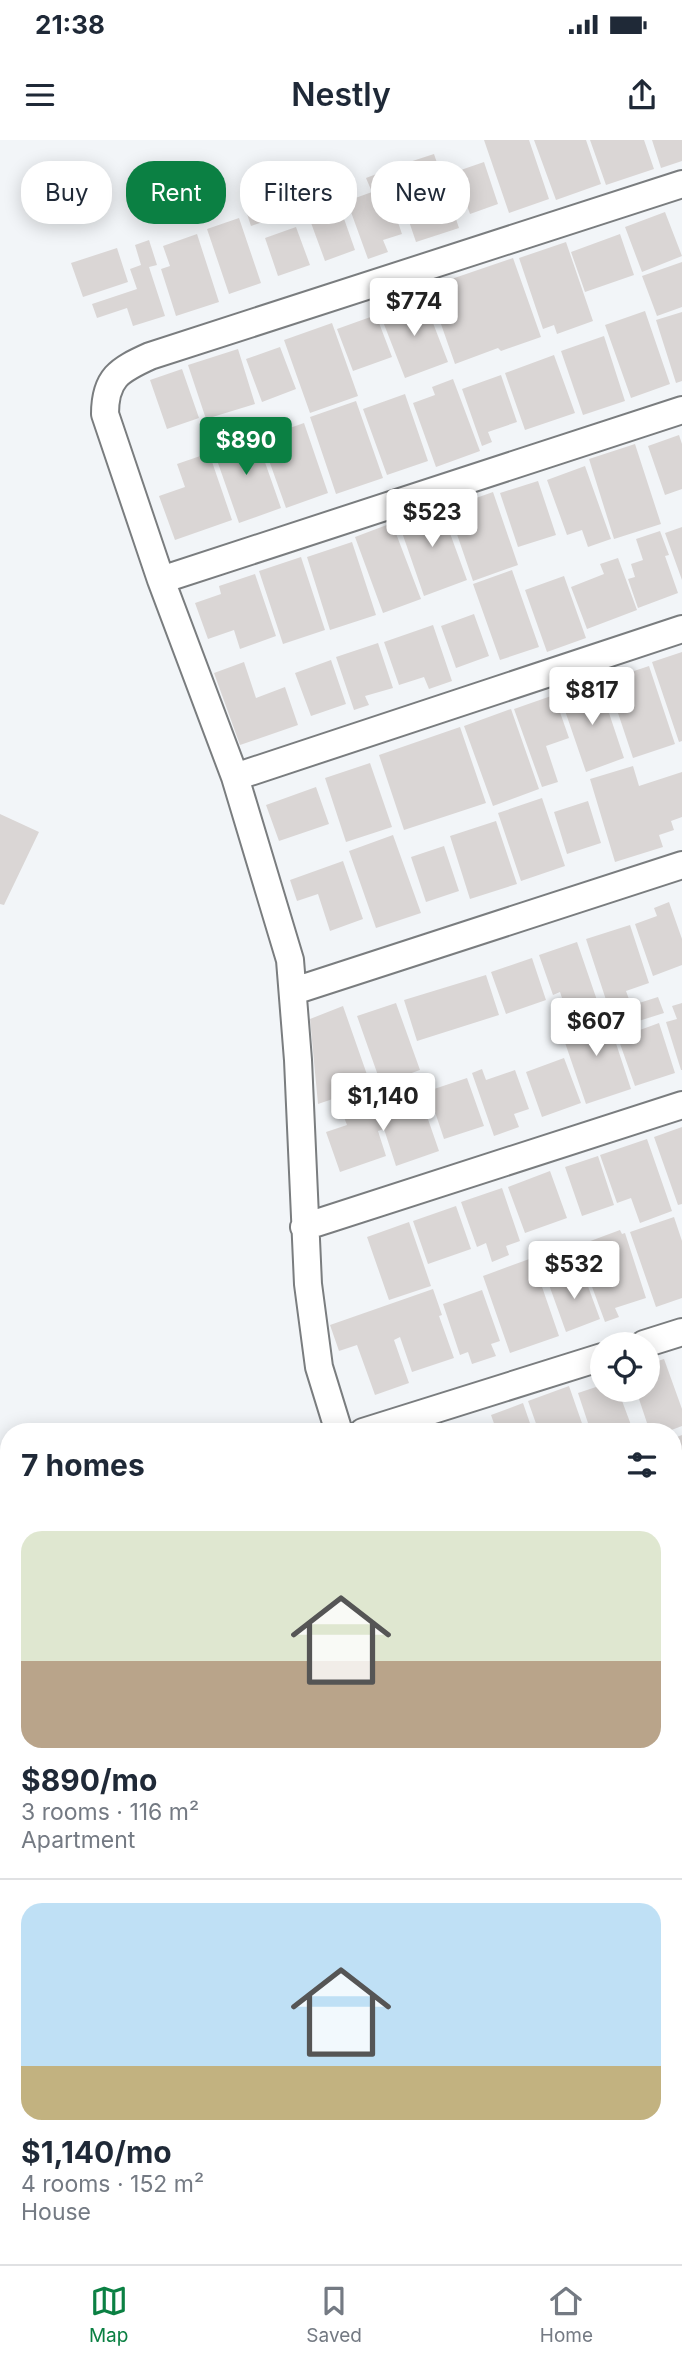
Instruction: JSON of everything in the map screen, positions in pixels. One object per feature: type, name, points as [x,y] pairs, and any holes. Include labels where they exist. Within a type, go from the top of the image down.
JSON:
[{"type":"street","points":[[336,1423],[319,1367],[308,1284],[294,991],[290,960],[235,777],[161,580],[105,414],[105,396],[113,377],[131,364],[150,356],[682,184]]},
{"type":"street","points":[[161,580],[682,410]]},
{"type":"street","points":[[235,777],[682,629]]},
{"type":"street","points":[[294,991],[682,865]]},
{"type":"street","points":[[304,1227],[682,1105]]},
{"type":"street","points":[[660,1339],[682,1332]]},
{"type":"street","points":[[391,1423],[590,1361]]},
{"type":"building","points":[[484,140],[529,140],[549,199],[509,213]]},
{"type":"building","points":[[534,140],[586,140],[601,184],[556,200]]},
{"type":"building","points":[[590,140],[644,140],[654,169],[606,185]]},
{"type":"building","points":[[652,140],[682,140],[682,161],[661,168]]},
{"type":"building","points":[[434,154],[436,161],[412,161]]},
{"type":"building","points":[[484,162],[498,204],[470,214],[470,167]]},
{"type":"building","points":[[371,176],[371,190],[366,178]]},
{"type":"building","points":[[371,192],[371,224],[399,224],[402,234],[383,240],[388,252],[368,259],[355,224],[357,197]]},
{"type":"building","points":[[665,212],[682,256],[642,272],[625,227]]},
{"type":"building","points":[[239,218],[261,283],[229,294],[207,229]]},
{"type":"building","points":[[311,224],[346,224],[355,250],[325,261]]},
{"type":"building","points":[[410,224],[458,224],[459,228],[416,242]]},
{"type":"building","points":[[296,227],[310,265],[278,276],[265,238]]},
{"type":"building","points":[[197,234],[219,302],[176,316],[161,269],[170,266],[163,246]]},
{"type":"building","points":[[620,234],[634,275],[585,292],[571,252]]},
{"type":"building","points":[[149,240],[157,265],[149,267],[165,316],[133,326],[127,308],[97,318],[92,304],[137,289],[130,269],[141,265],[135,245]]},
{"type":"building","points":[[566,242],[593,321],[557,334],[554,325],[543,329],[519,258]]},
{"type":"building","points":[[117,248],[128,282],[83,297],[71,263]]},
{"type":"building","points":[[513,258],[541,337],[501,351],[498,348],[455,364],[428,287]]},
{"type":"building","points":[[682,262],[682,307],[657,316],[642,276]]},
{"type":"building","points":[[423,297],[448,362],[405,378],[380,314]]},
{"type":"building","points":[[645,311],[670,384],[631,398],[605,325]]},
{"type":"building","points":[[682,312],[682,381],[676,383],[656,320]]},
{"type":"building","points":[[376,315],[392,357],[353,371],[337,329]]},
{"type":"building","points":[[332,323],[358,396],[310,413],[284,340]]},
{"type":"building","points":[[604,336],[625,401],[583,415],[561,351]]},
{"type":"building","points":[[280,347],[296,389],[262,402],[246,359]]},
{"type":"building","points":[[238,349],[255,404],[206,419],[188,365]]},
{"type":"building","points":[[554,355],[575,413],[525,430],[505,373]]},
{"type":"building","points":[[182,369],[199,418],[167,429],[150,380]]},
{"type":"building","points":[[501,375],[517,422],[488,432],[492,442],[482,446],[462,389]]},
{"type":"building","points":[[453,379],[480,451],[436,467],[413,403],[435,395],[432,387]]},
{"type":"building","points":[[405,394],[428,461],[387,475],[363,409]]},
{"type":"building","points":[[356,401],[383,478],[336,494],[310,417]]},
{"type":"building","points":[[304,423],[328,493],[286,508],[261,438]]},
{"type":"building","points":[[254,431],[281,508],[239,523],[212,446]]},
{"type":"building","points":[[679,435],[682,444],[682,489],[665,495],[648,446]]},
{"type":"building","points":[[635,444],[661,524],[614,539],[589,459]]},
{"type":"building","points":[[209,453],[232,520],[175,540],[159,496],[185,487],[177,464]]},
{"type":"building","points":[[585,466],[611,539],[588,547],[582,530],[567,535],[547,480]]},
{"type":"building","points":[[538,481],[556,535],[518,547],[500,493]]},
{"type":"building","points":[[493,492],[518,565],[473,581],[448,508]]},
{"type":"building","points":[[439,503],[467,580],[424,596],[397,518]]},
{"type":"building","points":[[392,523],[421,599],[383,613],[355,537]]},
{"type":"building","points":[[682,527],[682,580],[665,533]]},
{"type":"building","points":[[660,531],[669,555],[665,556],[678,593],[638,608],[628,579],[635,577],[631,564],[643,560],[636,539]]},
{"type":"building","points":[[352,542],[376,615],[330,630],[307,557]]},
{"type":"building","points":[[301,557],[325,630],[283,644],[259,571]]},
{"type":"building","points":[[618,558],[637,610],[587,629],[571,587],[604,574],[600,564]]},
{"type":"building","points":[[512,570],[539,647],[500,660],[473,584]]},
{"type":"building","points":[[255,574],[276,636],[240,649],[234,630],[208,639],[195,603],[221,594],[219,586]]},
{"type":"building","points":[[564,576],[586,638],[547,652],[525,590]]},
{"type":"building","points":[[474,614],[489,656],[456,668],[441,626]]},
{"type":"building","points":[[433,625],[452,681],[429,689],[424,677],[399,685],[384,642]]},
{"type":"building","points":[[378,643],[393,688],[365,696],[369,705],[354,710],[336,657]]},
{"type":"building","points":[[682,652],[682,741],[679,742],[652,662]]},
{"type":"building","points":[[331,660],[346,704],[311,716],[295,673]]},
{"type":"building","points":[[244,662],[256,698],[285,687],[298,725],[240,745],[214,673]]},
{"type":"building","points":[[649,666],[675,744],[633,758],[607,680]]},
{"type":"building","points":[[599,683],[624,758],[586,772],[560,696]]},
{"type":"building","points":[[554,695],[569,738],[546,746],[558,782],[542,787],[514,709]]},
{"type":"building","points":[[511,709],[539,789],[493,806],[464,726]]},
{"type":"building","points":[[460,727],[486,803],[404,830],[379,755]]},
{"type":"building","points":[[370,763],[392,827],[346,842],[325,778]]},
{"type":"building","points":[[633,766],[639,786],[682,772],[682,817],[671,821],[674,830],[659,835],[663,847],[615,862],[590,779]]},
{"type":"building","points":[[316,787],[329,824],[279,841],[266,805]]},
{"type":"building","points":[[542,798],[565,866],[521,881],[498,813]]},
{"type":"building","points":[[588,801],[601,843],[567,854],[554,812]]},
{"type":"building","points":[[0,814],[39,832],[4,905],[0,904]]},
{"type":"building","points":[[496,821],[517,884],[470,899],[450,836]]},
{"type":"building","points":[[393,835],[421,913],[376,928],[349,851]]},
{"type":"building","points":[[444,846],[459,891],[426,902],[411,857]]},
{"type":"building","points":[[343,861],[363,919],[330,931],[318,894],[297,901],[290,880]]},
{"type":"building","points":[[669,902],[682,939],[682,965],[653,976],[635,924],[657,916],[654,908]]},
{"type":"building","points":[[630,925],[649,983],[626,991],[630,1002],[609,1009],[586,939]]},
{"type":"building","points":[[577,942],[600,1009],[569,1019],[560,992],[553,995],[539,955]]},
{"type":"building","points":[[532,958],[546,1000],[506,1014],[491,972]]},
{"type":"building","points":[[486,975],[499,1015],[417,1041],[404,1000]]},
{"type":"building","points":[[658,997],[664,1013],[626,1025],[620,1009]]},
{"type":"building","points":[[396,1003],[420,1070],[381,1084],[357,1016]]},
{"type":"building","points":[[682,1003],[681,1070],[666,1022],[677,1019],[672,1006]]},
{"type":"building","points":[[343,1006],[371,1086],[318,1104],[310,1019]]},
{"type":"building","points":[[606,1013],[631,1089],[586,1104],[560,1028]]},
{"type":"building","points":[[659,1023],[675,1073],[635,1086],[618,1038]]},
{"type":"building","points":[[564,1058],[581,1103],[542,1117],[526,1072]]},
{"type":"building","points":[[482,1069],[486,1080],[515,1070],[529,1109],[514,1114],[519,1127],[494,1136],[472,1073]]},
{"type":"building","points":[[467,1078],[484,1126],[444,1139],[428,1091]]},
{"type":"building","points":[[397,1093],[401,1105],[421,1099],[439,1151],[396,1166],[384,1129],[378,1131],[386,1156],[340,1172],[326,1132],[347,1125],[342,1112]]},
{"type":"building","points":[[682,1127],[682,1204],[678,1205],[654,1137]]},
{"type":"building","points":[[647,1139],[672,1211],[640,1223],[631,1198],[617,1203],[600,1155]]},
{"type":"building","points":[[598,1156],[614,1205],[582,1216],[565,1167]]},
{"type":"building","points":[[550,1171],[567,1218],[525,1233],[508,1187]]},
{"type":"building","points":[[502,1188],[520,1241],[506,1246],[509,1255],[492,1262],[486,1243],[477,1247],[461,1202]]},
{"type":"building","points":[[456,1206],[471,1249],[428,1264],[413,1221]]},
{"type":"building","points":[[674,1217],[682,1241],[682,1298],[656,1307],[630,1232]]},
{"type":"building","points":[[409,1222],[431,1286],[389,1300],[367,1237]]},
{"type":"building","points":[[620,1230],[622,1234],[625,1233],[646,1298],[615,1308],[619,1317],[605,1322],[577,1246]]},
{"type":"building","points":[[532,1258],[559,1336],[510,1353],[483,1276]]},
{"type":"building","points":[[582,1270],[600,1319],[566,1332],[548,1282]]},
{"type":"building","points":[[433,1289],[442,1315],[439,1316],[454,1358],[412,1372],[400,1337],[394,1340],[409,1383],[375,1395],[357,1345],[339,1351],[330,1325]]},
{"type":"building","points":[[482,1290],[500,1341],[491,1344],[496,1356],[472,1364],[468,1352],[460,1355],[443,1304]]},
{"type":"building","points":[[664,1359],[682,1409],[682,1423],[647,1423],[640,1402],[660,1402],[660,1360]]},
{"type":"building","points":[[569,1386],[582,1423],[536,1423],[528,1401]]},
{"type":"building","points":[[590,1389],[590,1402],[622,1402],[630,1423],[588,1423],[578,1393]]},
{"type":"building","points":[[523,1403],[530,1423],[494,1423],[491,1415]]}]
